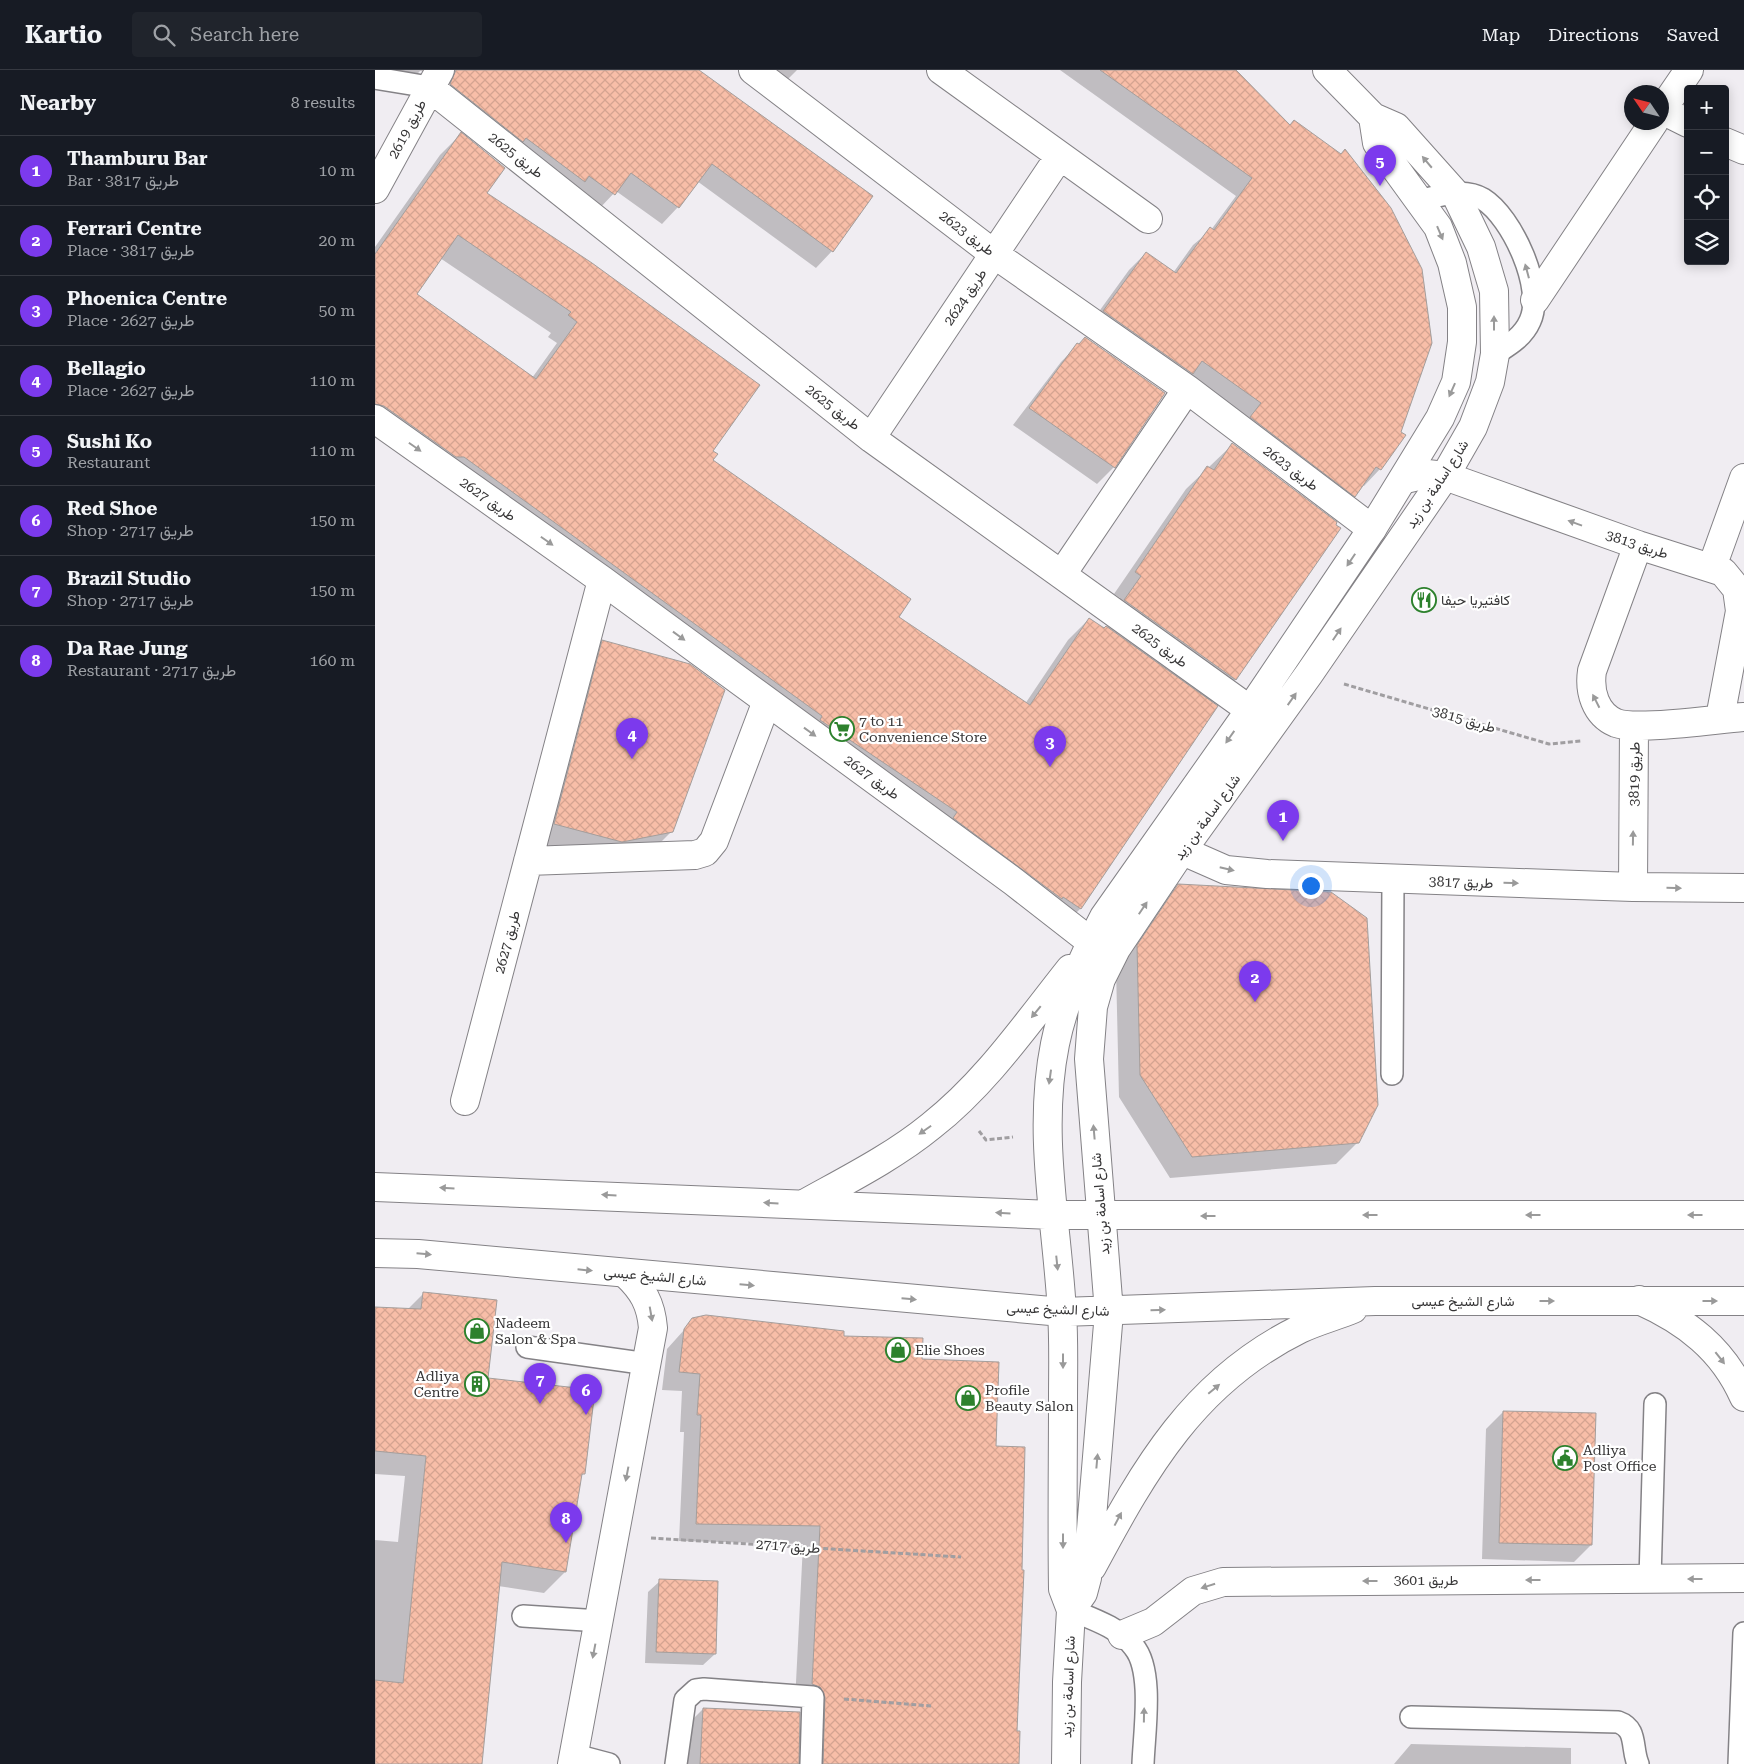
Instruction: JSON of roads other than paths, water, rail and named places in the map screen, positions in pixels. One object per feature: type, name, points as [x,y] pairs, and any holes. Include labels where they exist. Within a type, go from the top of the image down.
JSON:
[{"type":"street","name":"طريق 2623","points":[[753,70],[994,254],[1187,389],[1372,529]]},
{"type":"street","points":[[941,70],[1059,157],[1149,219]]},
{"type":"street","name":"شارع اسامة بن زيد","points":[[1065,1764],[1071,1610],[1063,1589],[1063,1312],[1052,1215],[1047,1132],[1050,1079],[1055,1044],[1067,998],[1104,917],[1170,846],[1274,724],[1445,476],[1473,427],[1490,382],[1495,354],[1494,291],[1481,246],[1455,193],[1396,127],[1373,117],[1327,70]]},
{"type":"street","points":[[1669,100],[1689,70]]},
{"type":"street","name":"طريق 2619","points":[[375,189],[435,78]]},
{"type":"street","name":"طريق 2625","points":[[435,78],[871,438],[1250,710],[1274,724]]},
{"type":"street","points":[[1669,114],[1684,121]]},
{"type":"street","name":"شارع اسامة بن زيد","points":[[1071,1610],[1083,1593],[1087,1578],[1109,1312],[1089,1059],[1093,1006],[1101,979],[1170,846],[1250,710],[1405,479],[1440,418],[1456,382],[1463,342],[1462,307],[1452,262],[1438,227],[1377,143],[1373,117]]},
{"type":"street","points":[[1535,300],[1649,130]]},
{"type":"street","points":[[1729,144],[1744,150]]},
{"type":"street","name":"طريق 2624","points":[[871,438],[1059,157]]},
{"type":"street","points":[[1062,574],[1187,389]]},
{"type":"street","name":"طريق 2627","points":[[375,419],[767,700],[1014,882],[1090,945]]},
{"type":"street","name":"طريق 3813","points":[[1405,479],[1427,474],[1445,476],[1638,545],[1712,567],[1731,579],[1740,600],[1732,718]]},
{"type":"street","points":[[1712,567],[1744,478]]},
{"type":"street","points":[[1638,545],[1592,671],[1590,686],[1594,701],[1603,714],[1625,724],[1732,718]]},
{"type":"street","name":"طريق 2627","points":[[465,1101],[602,580]]},
{"type":"street","points":[[528,861],[695,855],[705,852],[714,841],[767,700]]},
{"type":"street","name":"طريق 3819","points":[[1625,724],[1633,887]]},
{"type":"street","name":"طريق 3817","points":[[1170,846],[1226,870],[1267,874],[1393,880],[1633,887],[1744,888]]},
{"type":"street","points":[[805,1204],[875,1164],[932,1126],[993,1066],[1090,945]]},
{"type":"street","points":[[375,1187],[1052,1215],[1744,1215]]},
{"type":"street","name":"شارع الشيخ عيسى","points":[[375,1253],[417,1254],[1063,1312],[1109,1312],[1375,1301],[1744,1301]]},
{"type":"street","points":[[573,1760],[648,1364],[653,1328],[652,1311],[646,1297],[626,1274]]},
{"type":"street","points":[[1639,1300],[1669,1313],[1695,1331],[1719,1354],[1744,1397]]},
{"type":"street","points":[[1087,1578],[1133,1490],[1166,1441],[1205,1397],[1250,1360],[1300,1330],[1375,1301]]},
{"type":"street","name":"طريق 3601","points":[[1122,1635],[1153,1622],[1193,1591],[1223,1582],[1744,1578]]},
{"type":"lane","points":[[375,78],[435,78]]},
{"type":"lane","points":[[1420,201],[1455,193],[1481,198],[1498,211],[1513,233],[1525,261],[1535,300],[1531,320],[1517,340],[1495,354]]},
{"type":"lane","points":[[1392,1074],[1393,880]]},
{"type":"lane","points":[[527,1347],[648,1364]]},
{"type":"lane","points":[[1650,1579],[1655,1404]]},
{"type":"lane","points":[[1071,1610],[1097,1620],[1122,1635],[1133,1645],[1144,1667],[1143,1764]]},
{"type":"lane","points":[[523,1616],[600,1621]]},
{"type":"lane","points":[[1739,1764],[1744,1633]]},
{"type":"lane","points":[[676,1764],[685,1700],[696,1690],[704,1689],[813,1697],[811,1764]]},
{"type":"lane","points":[[1411,1717],[1618,1722],[1625,1724],[1633,1734],[1635,1756],[1638,1764]]},
{"type":"lane","points":[[573,1760],[609,1764]]},
{"type":"place","name":"Sushi Ko","points":[[1380,186]]},
{"type":"place","name":"كافتيريا حيفا","points":[[1424,600]]},
{"type":"place","name":"7 to 11 Convenience Store","points":[[842,729]]},
{"type":"place","name":"Bellagio","points":[[632,759]]},
{"type":"place","name":"Phoenica Centre","points":[[1050,767]]},
{"type":"place","name":"Thamburu Bar","points":[[1283,841]]},
{"type":"place","name":"Ferrari Centre","points":[[1255,1002]]},
{"type":"place","name":"Nadeem Salon & Spa","points":[[477,1331]]},
{"type":"place","name":"Elie Shoes","points":[[898,1350]]},
{"type":"place","name":"Adliya Centre","points":[[477,1384]]},
{"type":"place","name":"Profile Beauty Salon","points":[[968,1398]]},
{"type":"place","name":"Brazil Studio","points":[[540,1404]]},
{"type":"place","name":"Red Shoe","points":[[586,1415]]},
{"type":"place","name":"Adliya Post Office","points":[[1565,1458]]},
{"type":"place","name":"Da Rae Jung","points":[[566,1543]]}]
